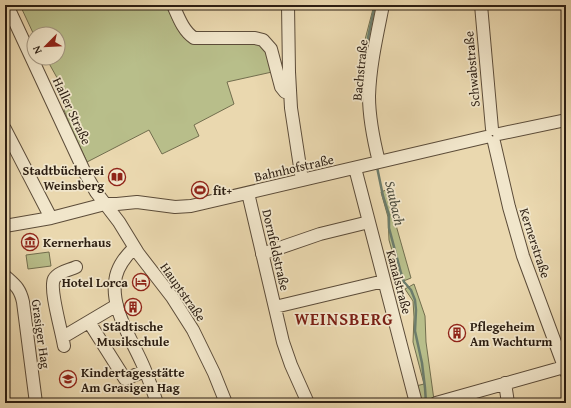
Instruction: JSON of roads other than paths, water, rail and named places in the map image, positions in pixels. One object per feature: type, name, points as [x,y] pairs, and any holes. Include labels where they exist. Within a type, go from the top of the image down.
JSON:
[{"type":"street","name":"Haller Straße","points":[[7,5],[85,173],[105,204]]},
{"type":"street","points":[[173,5],[185,29],[194,38],[255,38],[263,40],[267,43],[271,49],[281,87],[284,92],[290,93]]},
{"type":"street","points":[[288,5],[291,108],[302,180]]},
{"type":"street","name":"Bachstraße","points":[[379,162],[373,131],[369,97],[383,5]]},
{"type":"street","name":"Schwabstraße","points":[[481,5],[493,136]]},
{"type":"street","name":"Bahnhofstraße","points":[[5,226],[51,218],[105,204],[137,202],[175,207],[184,206],[248,193],[566,120]]},
{"type":"street","points":[[5,129],[51,218]]},
{"type":"street","name":"Kernerstraße","points":[[493,136],[509,207],[523,256],[565,369]]},
{"type":"street","name":"Kanalstraße","points":[[355,168],[416,403]]},
{"type":"street","name":"Dornfeldstraße","points":[[248,193],[287,353],[308,403]]},
{"type":"street","name":"Hauptstraße","points":[[105,204],[125,232],[134,248],[172,298],[193,330],[226,403]]},
{"type":"street","points":[[262,254],[320,234],[369,222]]},
{"type":"street","points":[[134,248],[120,266],[116,275],[115,295],[117,305],[146,371],[157,403]]},
{"type":"street","points":[[76,268],[59,274],[54,279],[53,293],[63,341],[89,322],[117,305]]},
{"type":"street","name":"Grasiger Hag","points":[[5,276],[16,285],[22,298],[36,403]]},
{"type":"street","points":[[275,307],[384,281]]},
{"type":"street","points":[[89,322],[124,379],[146,371]]},
{"type":"street","points":[[436,403],[449,401],[505,383],[565,369]]},
{"type":"street","points":[[505,383],[508,403]]},
{"type":"waterway","name":"Saubach","points":[[364,91],[363,80],[365,58],[375,5]]},
{"type":"waterway","name":"Saubach","points":[[377,167],[383,196],[389,215],[389,228],[401,273],[404,282],[411,290],[415,300],[415,331],[422,363],[426,403]]},
{"type":"place","name":"Stadtbücherei Weinsberg","points":[[117,177]]},
{"type":"place","name":"fit+","points":[[200,190]]},
{"type":"place","name":"Kernerhaus","points":[[30,242]]},
{"type":"place","name":"Hotel Lorca","points":[[141,282]]},
{"type":"place","name":"Städtische Musikschule","points":[[133,307]]},
{"type":"place","name":"Pflegeheim Am Wachturm","points":[[457,333]]},
{"type":"place","name":"Kindertagesstätte Am Grasigen Hag","points":[[68,379]]},
{"type":"district","name":"WEINSBERG","points":[[344,318]]}]
